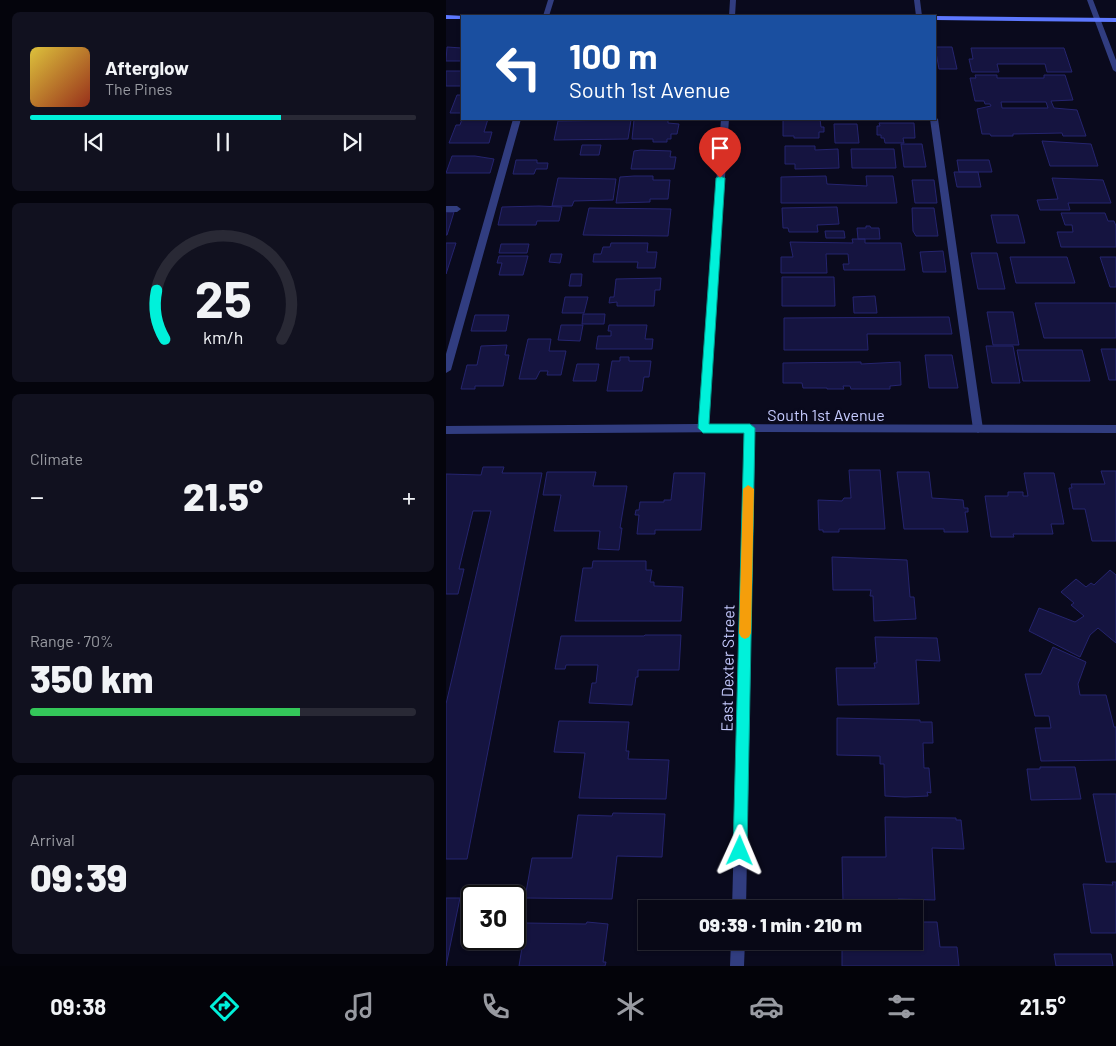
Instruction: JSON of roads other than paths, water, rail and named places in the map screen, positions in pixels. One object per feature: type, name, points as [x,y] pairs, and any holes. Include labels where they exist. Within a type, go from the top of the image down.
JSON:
[{"type":"street","points":[[546,15],[551,0]]},
{"type":"street","points":[[732,15],[733,0]]},
{"type":"street","points":[[917,0],[919,15]]},
{"type":"street","points":[[1090,0],[1116,70]]},
{"type":"street","points":[[446,17],[461,17]]},
{"type":"street","points":[[936,18],[1116,20]]},
{"type":"street","points":[[446,370],[517,120]]},
{"type":"street","points":[[703,428],[724,120]]},
{"type":"street","points":[[934,120],[978,429]]},
{"type":"street","points":[[446,209],[457,209]]},
{"type":"street","name":"South 1st Avenue","points":[[446,430],[703,428],[1116,430]]},
{"type":"street","name":"East Dexter Street","points":[[739,900],[750,428]]},
{"type":"street","points":[[737,966],[738,950]]}]
